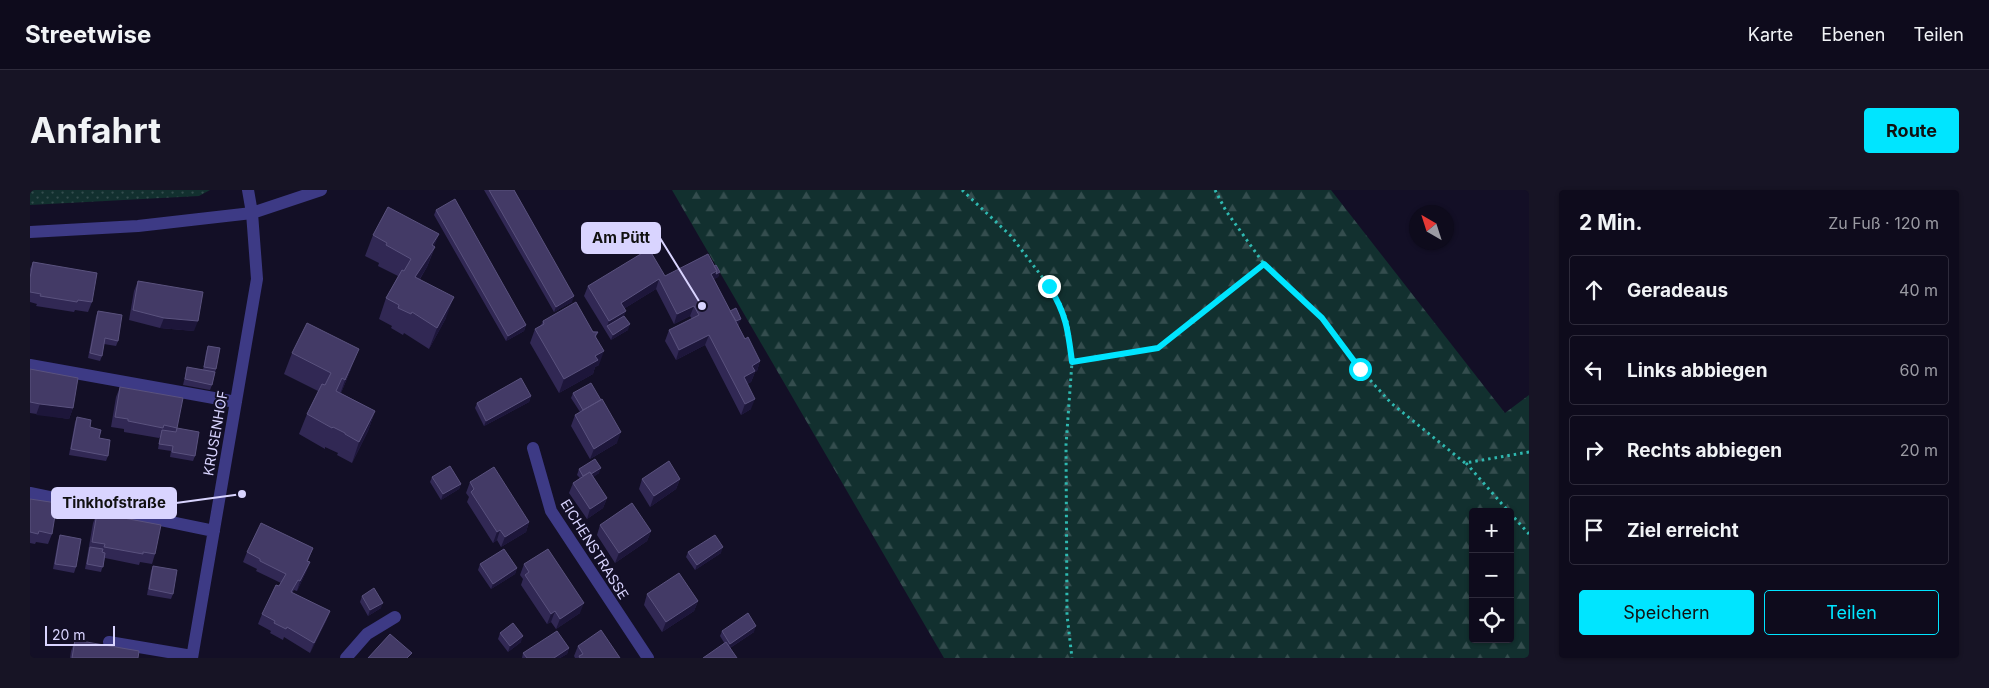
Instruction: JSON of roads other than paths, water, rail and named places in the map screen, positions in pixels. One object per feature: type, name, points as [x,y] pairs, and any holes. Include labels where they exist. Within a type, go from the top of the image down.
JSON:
[{"type":"street","name":"KRUSENHOF","points":[[192,657],[257,279],[252,213],[248,190]]},
{"type":"street","points":[[30,232],[138,226],[252,213],[321,190]]},
{"type":"street","points":[[30,365],[236,402]]},
{"type":"street","name":"EICHENSTRASSE","points":[[533,448],[551,511],[648,658]]},
{"type":"street","points":[[30,493],[214,531]]},
{"type":"street","points":[[346,658],[367,634],[395,617]]},
{"type":"street","points":[[109,642],[192,657]]},
{"type":"place","name":"Am Pütt","points":[[702,306]]},
{"type":"place","name":"Tinkhofstraße","points":[[242,494]]}]
